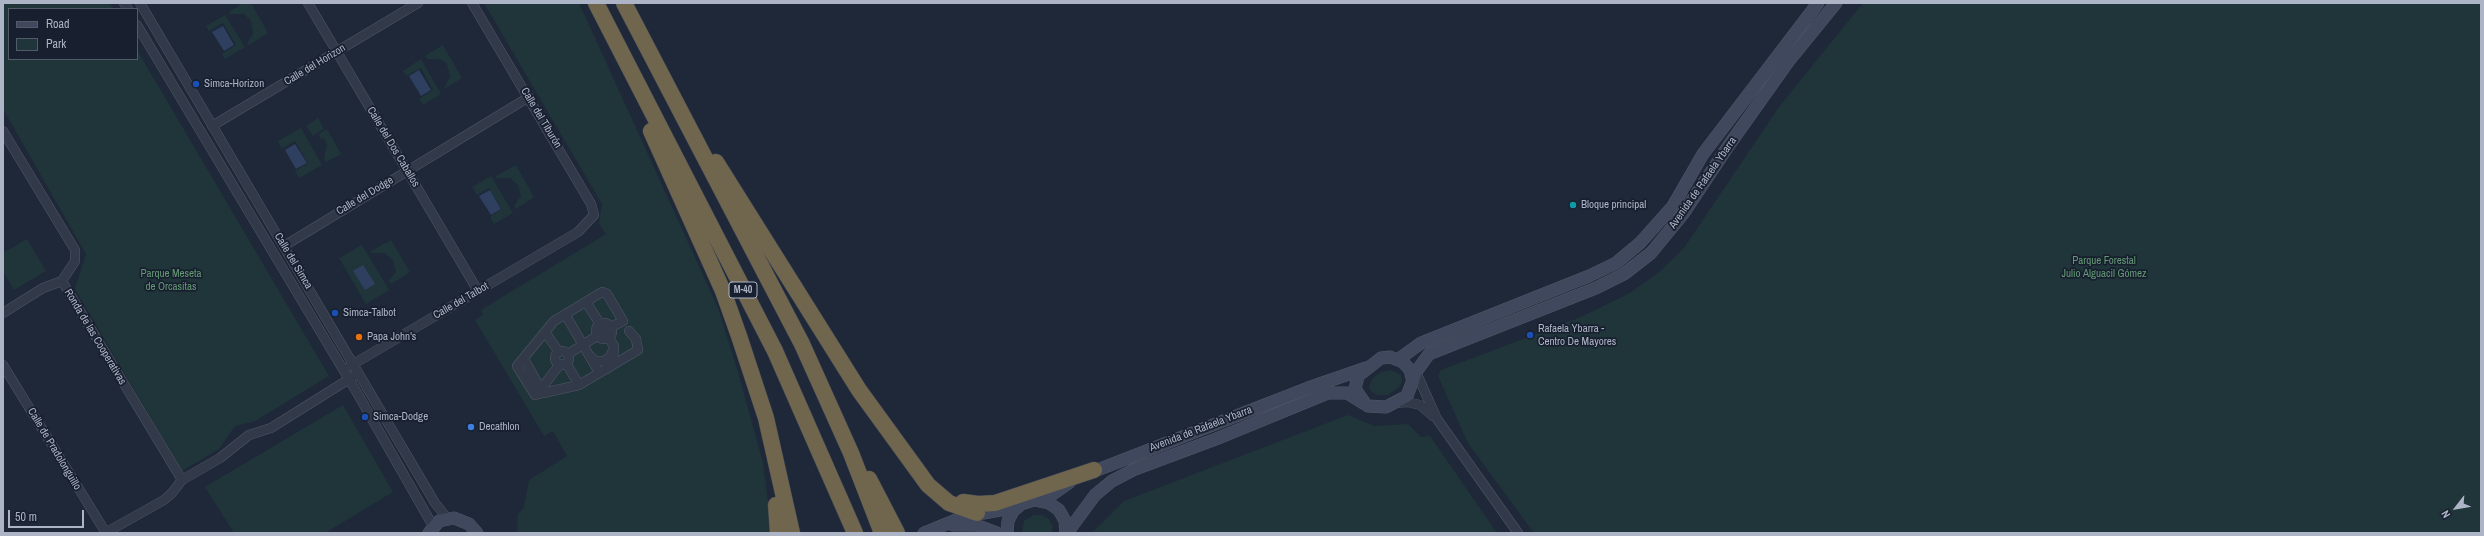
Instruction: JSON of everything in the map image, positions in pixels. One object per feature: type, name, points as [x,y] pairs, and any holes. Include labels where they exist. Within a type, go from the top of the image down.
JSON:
[{"type":"highway","name":"M-40","points":[[596,3],[775,351],[855,533]]},
{"type":"highway","name":"M-40","points":[[624,3],[802,344],[851,453],[882,533]]},
{"type":"highway","points":[[622,51],[636,97],[723,291],[766,418],[792,533]]},
{"type":"highway","points":[[677,105],[736,191],[803,304],[859,390],[911,462],[928,485],[942,498],[959,508],[978,513]]},
{"type":"highway","points":[[756,385],[778,517],[778,533]]},
{"type":"highway","points":[[851,453],[876,491],[897,533]]},
{"type":"highway","points":[[911,462],[942,491],[957,500],[982,505],[995,504],[1094,470]]},
{"type":"main road","name":"Avenida de Rafaela Ybarra","points":[[1368,406],[1355,389],[1358,376],[1366,368],[1381,358],[1399,359],[1421,343],[1589,276],[1616,263],[1640,243],[1673,206],[1703,154],[1818,3]]},
{"type":"main road","name":"Avenida de Rafaela Ybarra","points":[[1394,404],[1407,396],[1416,372],[1429,354],[1596,288],[1624,274],[1650,253],[1683,214],[1729,145],[1784,68],[1836,3]]},
{"type":"main road","points":[[1399,359],[1410,370],[1412,385]]},
{"type":"main road","name":"Avenida de Rafaela Ybarra","points":[[1042,501],[1064,486],[1094,470],[1308,388],[1366,368]]},
{"type":"main road","name":"Avenida de Rafaela Ybarra","points":[[1066,533],[1096,495],[1112,481],[1133,470],[1216,439],[1328,393],[1347,393],[1368,406]]},
{"type":"main road","points":[[1368,406],[1386,407],[1394,404]]},
{"type":"main road","name":"Avenida de Rafaela Ybarra","points":[[924,533],[958,518],[978,513],[994,512],[1018,507],[1030,501],[1042,501],[1059,510],[1064,521],[1066,533]]},
{"type":"main road","points":[[1007,533],[1008,521],[1018,507]]},
{"type":"main road","points":[[431,530],[447,518],[462,520],[469,524],[477,533]]},
{"type":"main road","name":"Avenida de Rafaela Ybarra","points":[[940,526],[967,524],[997,533]]},
{"type":"street","name":"Calle del Dos Caballos","points":[[308,3],[478,291]]},
{"type":"street","name":"Calle del Horizon","points":[[212,126],[418,3]]},
{"type":"street","name":"Calle del Tiburón","points":[[472,3],[591,204],[594,215],[578,232]]},
{"type":"street","name":"Calle del Simca","points":[[140,5],[360,373],[435,503],[447,518]]},
{"type":"street","name":"Calle del Simca","points":[[138,27],[349,380],[431,530]]},
{"type":"street","name":"Calle del Dodge","points":[[284,246],[529,98]]},
{"type":"street","name":"Ronda de las Cooperativas","points":[[3,131],[75,250],[76,261],[62,281],[182,480]]},
{"type":"street","name":"Calle del Talbot","points":[[343,370],[578,232]]},
{"type":"street","points":[[3,313],[43,288],[62,281]]},
{"type":"street","points":[[573,376],[580,379],[634,347],[629,331],[605,292],[554,321],[517,366],[535,395],[579,385],[638,350],[636,339],[629,331]]},
{"type":"street","points":[[586,302],[615,349],[613,360],[607,369]]},
{"type":"street","points":[[565,314],[597,369]]},
{"type":"street","points":[[611,328],[623,320]]},
{"type":"street","points":[[590,356],[596,361],[608,359],[612,350],[610,341],[612,335],[611,328],[606,323],[599,324]]},
{"type":"street","points":[[597,336],[596,331],[599,324]]},
{"type":"street","points":[[545,332],[579,385]]},
{"type":"street","points":[[543,393],[544,385],[563,358],[597,336]]},
{"type":"street","points":[[597,336],[601,339],[610,341]]},
{"type":"street","name":"Calle de Pradolonguillo","points":[[3,365],[105,533]]},
{"type":"street","points":[[1416,372],[1437,419],[1518,533]]},
{"type":"street","points":[[105,533],[164,500],[172,493],[182,480],[220,458],[249,435],[271,428],[360,373]]},
{"type":"street","points":[[1394,404],[1407,402],[1420,405],[1437,419]]},
{"type":"green space","name":"Parque Meseta de Orcasitas","points":[[3,3],[109,3],[112,8],[8,8],[8,60],[138,60],[138,52],[329,376],[255,421],[235,426],[219,449],[182,471],[75,289],[86,254],[3,109]]},
{"type":"green space","points":[[243,3],[251,3],[268,33],[249,45],[247,43],[253,34],[251,21],[244,14],[230,14],[229,12]]},
{"type":"green space","points":[[484,3],[579,3],[718,308],[738,372],[763,463],[772,533],[517,533],[518,514],[524,508],[529,480],[567,456],[553,431],[544,436],[475,320],[483,315],[481,310],[606,234],[599,224],[602,204]]},
{"type":"green space","name":"Parque Forestal Julio Alguacil Gómez","points":[[1863,3],[2481,3],[2481,533],[1534,533],[1468,443],[1438,376],[1441,370],[1581,317],[1630,293],[1658,273],[1684,248],[1779,107]]},
{"type":"green space","points":[[225,15],[245,47],[225,59],[222,54],[236,45],[223,23],[209,31],[206,26]]},
{"type":"green space","points":[[443,45],[462,78],[444,89],[450,76],[447,64],[440,59],[427,59],[425,56]]},
{"type":"green space","points":[[421,59],[441,94],[423,105],[419,99],[433,90],[421,68],[406,76],[403,71]]},
{"type":"green space","points":[[318,118],[324,129],[313,136],[306,126]]},
{"type":"green space","points":[[301,128],[322,165],[299,178],[295,171],[308,163],[295,141],[282,149],[278,141]]},
{"type":"green space","points":[[327,129],[341,154],[326,162],[324,158],[327,145],[324,138],[321,139],[319,134]]},
{"type":"green space","points":[[516,165],[534,197],[516,209],[514,206],[521,196],[518,185],[510,178],[497,178],[496,176]]},
{"type":"green space","points":[[491,176],[513,213],[494,224],[490,217],[502,209],[489,188],[477,195],[472,187]]},
{"type":"green space","points":[[27,239],[46,271],[14,290],[3,271],[3,253]]},
{"type":"green space","points":[[391,240],[410,272],[391,284],[389,281],[396,272],[393,260],[385,253],[372,253],[371,251]]},
{"type":"green space","points":[[362,245],[389,290],[366,304],[339,258]]},
{"type":"green space","points":[[1391,370],[1401,375],[1402,381],[1399,387],[1388,395],[1377,395],[1372,392],[1369,388],[1372,379],[1381,372]]},
{"type":"green space","points":[[343,405],[393,492],[325,533],[234,533],[205,487]]},
{"type":"green space","points":[[1348,415],[1374,426],[1408,424],[1421,437],[1430,436],[1497,533],[1092,533],[1124,501]]},
{"type":"green space","points":[[1034,515],[1042,515],[1049,519],[1053,526],[1052,533],[1022,533],[1024,521]]},
{"type":"water","points":[[223,26],[234,45],[224,51],[212,32]]},
{"type":"water","points":[[419,70],[431,90],[421,96],[409,76]]},
{"type":"water","points":[[295,144],[307,163],[296,169],[285,150]]},
{"type":"water","points":[[490,190],[501,209],[491,215],[479,196]]},
{"type":"water","points":[[363,265],[375,284],[365,290],[353,271]]},
{"type":"place","name":"Simca-Horizon","points":[[196,84]]},
{"type":"place","name":"Bloque principal","points":[[1573,205]]},
{"type":"place","name":"Simca-Talbot","points":[[335,313]]},
{"type":"place","name":"Rafaela Ybarra - Centro De Mayores","points":[[1530,335]]},
{"type":"place","name":"Papa John's","points":[[359,337]]},
{"type":"place","name":"Simca-Dodge","points":[[365,417]]},
{"type":"place","name":"Decathlon","points":[[471,427]]}]
